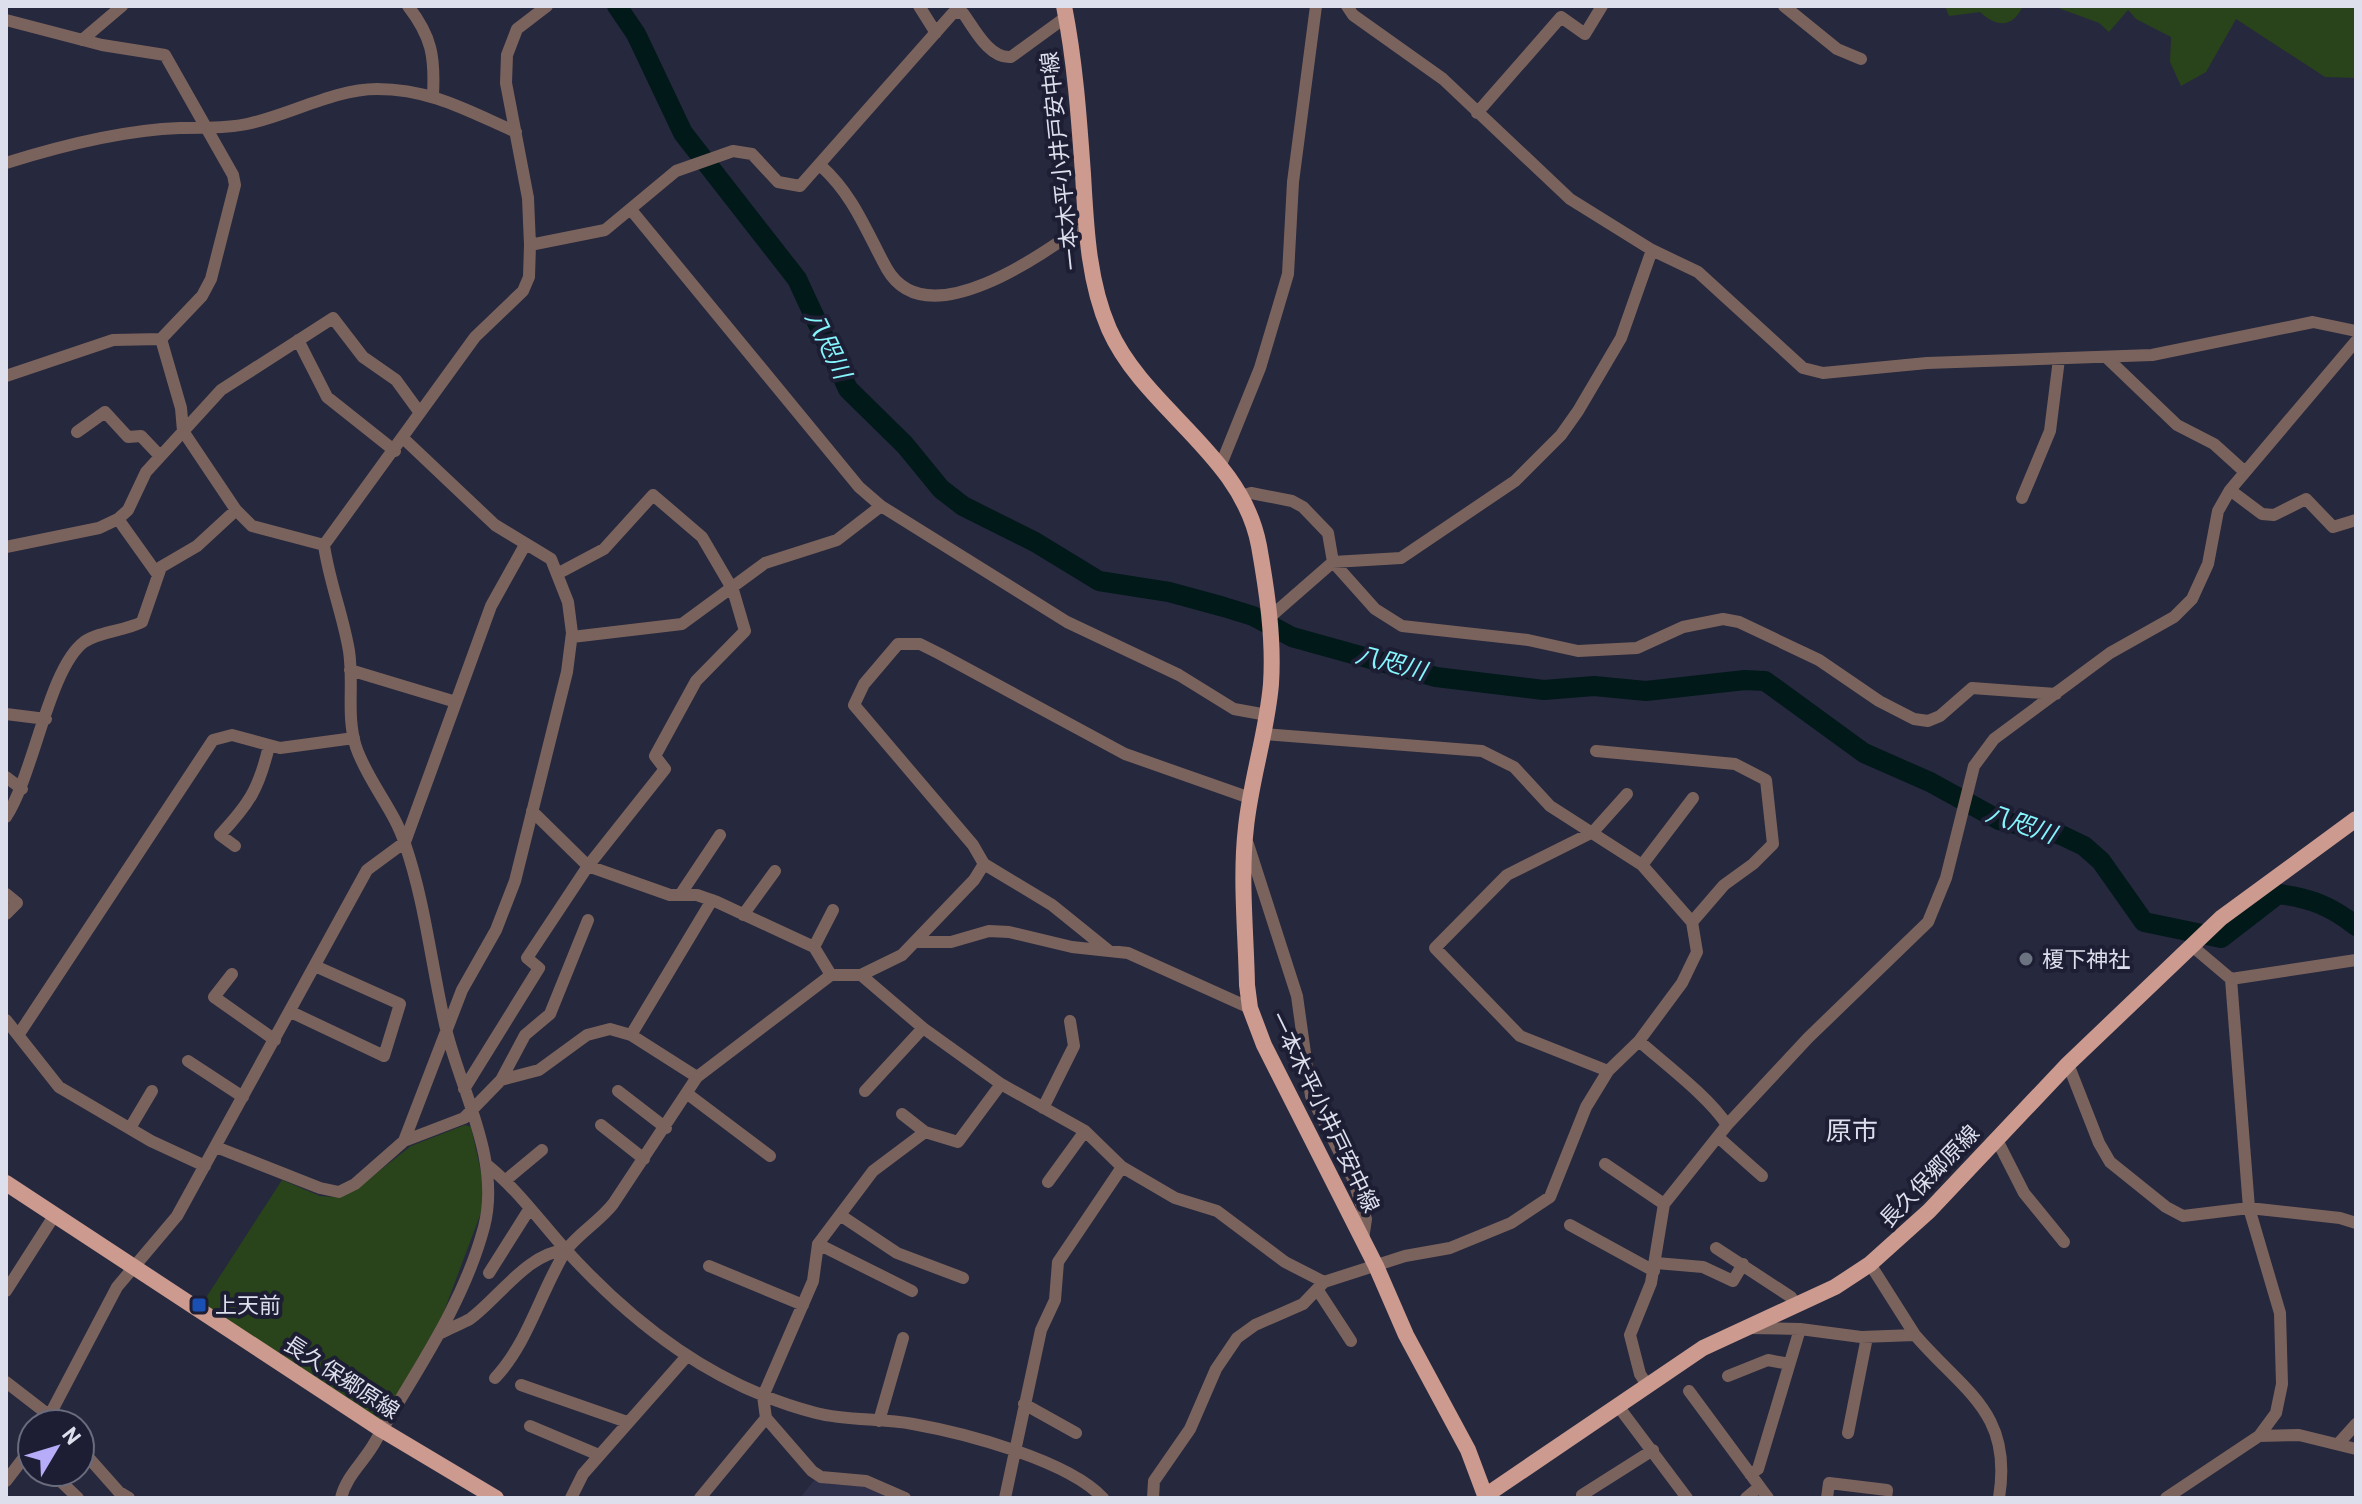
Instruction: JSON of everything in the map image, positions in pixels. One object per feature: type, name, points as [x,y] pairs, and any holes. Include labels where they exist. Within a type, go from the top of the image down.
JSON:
[{"type":"main road","name":"一本木平小井戸安中線","points":[[1065,12],[1078,106],[1086,223],[1095,279],[1110,332],[1155,395],[1220,467],[1241,496],[1249,510],[1258,543],[1270,617],[1271,673],[1267,715],[1245,837],[1250,1008],[1264,1045],[1363,1239],[1406,1335],[1468,1450],[1484,1497]]},
{"type":"main road","name":"長久保郷原線","points":[[1484,1497],[1703,1348],[1835,1287],[1870,1264],[1929,1211],[2068,1064],[2192,946],[2262,885],[2356,819]]},
{"type":"main road","name":"長久保郷原線","points":[[6,1183],[131,1268],[382,1430],[496,1498]]},
{"type":"street","points":[[82,40],[122,6]]},
{"type":"street","points":[[408,6],[429,40],[435,60],[433,95]]},
{"type":"street","points":[[341,1498],[345,1481],[363,1464],[441,1333],[484,1226],[487,1165],[447,1033],[405,842],[375,787],[354,738],[348,708],[349,651],[324,545],[475,337],[520,297],[529,277],[528,198],[506,83],[509,42],[517,29],[547,6]]},
{"type":"street","points":[[919,6],[936,33]]},
{"type":"street","points":[[1220,467],[1260,368],[1288,274],[1293,182],[1316,6]]},
{"type":"street","points":[[1347,6],[1353,15],[1443,79],[1570,199],[1652,250],[1698,272],[1803,368],[1823,373],[1927,363],[2152,355],[2313,322],[2356,331]]},
{"type":"street","points":[[1477,113],[1561,17],[1585,34],[1602,6]]},
{"type":"street","points":[[1784,6],[1837,49],[1861,59]]},
{"type":"street","points":[[530,245],[605,230],[632,211],[640,197],[676,171],[733,151],[752,154],[778,182],[800,186],[821,166],[953,13],[963,13],[991,50],[1004,58],[1011,57],[1065,12]]},
{"type":"street","points":[[6,20],[82,40],[165,55],[233,175],[235,185],[211,279],[202,296],[161,339],[113,340],[6,376]]},
{"type":"street","points":[[6,163],[123,136],[179,128],[206,129],[286,115],[350,93],[375,89],[433,95],[516,132]]},
{"type":"street","points":[[821,166],[845,189],[888,271],[901,286],[927,297],[994,279],[1022,266],[1086,223]]},
{"type":"street","points":[[632,211],[859,487],[881,506],[1067,622],[1179,675],[1234,709],[1267,715]]},
{"type":"street","points":[[1270,617],[1333,562],[1401,558],[1515,481],[1561,435],[1578,411],[1621,338],[1652,250]]},
{"type":"street","points":[[6,547],[99,528],[118,519],[128,510],[146,472],[221,390],[333,318],[363,357],[396,380],[420,413]]},
{"type":"street","points":[[161,339],[181,408],[183,431],[236,510],[252,526],[324,545]]},
{"type":"street","points":[[298,340],[327,397],[395,451]]},
{"type":"street","points":[[1647,1385],[1640,1374],[1630,1335],[1655,1267],[1664,1204],[1727,1125],[1808,1038],[1928,922],[1946,878],[1974,766],[2009,725],[2110,653],[2174,617],[2192,599],[2208,564],[2218,511],[2230,490],[2356,341]]},
{"type":"street","points":[[2107,358],[2177,425],[2214,444],[2245,472]]},
{"type":"street","points":[[2022,498],[2050,431],[2059,359]]},
{"type":"street","points":[[77,432],[105,412],[128,437],[141,436],[160,456]]},
{"type":"street","points":[[403,438],[495,525],[551,559],[568,602],[572,637],[567,672],[515,881],[496,930],[462,990],[404,1141]]},
{"type":"street","points":[[2230,490],[2262,514],[2274,515],[2306,499],[2333,527],[2356,520]]},
{"type":"street","points":[[1241,496],[1251,493],[1292,501],[1303,507],[1328,533],[1333,562],[1375,609],[1402,626],[1528,640],[1578,651],[1637,648],[1683,627],[1723,619],[1739,622],[1819,660],[1879,701],[1914,719],[1928,721],[1940,716],[1972,688],[2056,694]]},
{"type":"street","points":[[464,1089],[539,968],[527,958],[588,866],[665,769],[655,756],[696,681],[745,631],[730,586],[702,537],[653,495],[604,549],[557,574]]},
{"type":"street","points":[[572,637],[682,624],[765,563],[837,540],[881,506]]},
{"type":"street","points":[[6,815],[22,789],[65,667],[77,649],[86,641],[142,622],[161,567],[197,546],[236,510]]},
{"type":"street","points":[[118,519],[158,575]]},
{"type":"street","points":[[55,1408],[117,1287],[177,1216],[367,870],[405,842],[491,606],[525,545]]},
{"type":"street","points":[[1109,951],[1052,905],[984,864],[973,845],[854,705],[864,684],[898,644],[920,644],[1125,754],[1250,798]]},
{"type":"street","points":[[350,670],[456,702]]},
{"type":"street","points":[[6,714],[46,719]]},
{"type":"street","points":[[1153,1498],[1154,1481],[1190,1429],[1216,1369],[1237,1338],[1255,1325],[1303,1304],[1321,1285],[1376,1266],[1450,1248],[1511,1223],[1550,1197],[1586,1107],[1608,1071],[1639,1041],[1682,983],[1697,952],[1692,922],[1642,865],[1550,806],[1514,767],[1474,748],[1415,749],[1263,734]]},
{"type":"street","points":[[19,1034],[206,747],[223,735],[280,748],[354,738]]},
{"type":"street","points":[[235,846],[220,835],[246,808],[258,788],[269,746]]},
{"type":"street","points":[[1596,751],[1735,764],[1766,780],[1773,844],[1753,864],[1724,885],[1692,922]]},
{"type":"street","points":[[6,777],[22,789]]},
{"type":"street","points":[[1608,1071],[1520,1036],[1435,948],[1507,875],[1593,832],[1627,794]]},
{"type":"street","points":[[1642,865],[1693,798]]},
{"type":"street","points":[[532,811],[588,866],[670,895],[697,895],[712,900],[814,947],[831,975]]},
{"type":"street","points":[[680,895],[720,835]]},
{"type":"street","points":[[1245,837],[1297,996],[1311,1096],[1353,1179],[1366,1219],[1363,1239]]},
{"type":"street","points":[[495,1378],[547,1292],[566,1250],[598,1223],[689,1095],[697,1077],[831,975],[861,975],[902,955],[917,942],[984,864]]},
{"type":"street","points":[[743,915],[775,871]]},
{"type":"street","points":[[6,894],[17,903],[6,914]]},
{"type":"street","points":[[631,1035],[712,900]]},
{"type":"street","points":[[814,947],[833,910]]},
{"type":"street","points":[[216,1147],[320,1188],[339,1192],[355,1184],[404,1141],[472,1111],[501,1080],[525,1035],[550,1014],[588,920]]},
{"type":"street","points":[[917,942],[951,942],[999,931],[1128,953],[1250,1008]]},
{"type":"street","points":[[2166,1498],[2259,1436],[2276,1413],[2279,1399],[2282,1331],[2249,1208],[2231,979],[2192,946]]},
{"type":"street","points":[[2231,979],[2356,960]]},
{"type":"street","points":[[291,1012],[384,1056],[400,1004],[315,966]]},
{"type":"street","points":[[232,974],[214,997],[275,1040]]},
{"type":"street","points":[[861,975],[923,1028],[1001,1084],[1085,1131],[1122,1167],[1175,1198],[1217,1211],[1321,1285],[1351,1341]]},
{"type":"street","points":[[6,1020],[59,1087],[205,1166]]},
{"type":"street","points":[[1043,1108],[1074,1046],[1070,1021]]},
{"type":"street","points":[[865,1091],[923,1028]]},
{"type":"street","points":[[501,1080],[539,1070],[587,1035],[610,1029],[631,1035],[697,1077]]},
{"type":"street","points":[[1639,1041],[1696,1094],[1715,1106],[1727,1125]]},
{"type":"street","points":[[188,1061],[243,1097]]},
{"type":"street","points":[[2068,1064],[2099,1143],[2110,1162],[2166,1207],[2183,1216],[2198,1217],[2249,1208],[2340,1218],[2356,1223]]},
{"type":"street","points":[[902,1114],[925,1132],[958,1142],[1001,1084]]},
{"type":"street","points":[[130,1128],[152,1091]]},
{"type":"street","points":[[618,1091],[666,1128]]},
{"type":"street","points":[[689,1095],[770,1156]]},
{"type":"street","points":[[601,1125],[644,1159]]},
{"type":"street","points":[[1048,1182],[1085,1131]]},
{"type":"street","points":[[905,1498],[866,1481],[821,1477],[812,1471],[766,1418],[763,1396],[813,1281],[818,1244],[873,1171],[925,1132]]},
{"type":"street","points":[[1718,1137],[1762,1176]]},
{"type":"street","points":[[1996,1138],[2024,1193],[2064,1242]]},
{"type":"street","points":[[506,1180],[542,1150]]},
{"type":"street","points":[[1605,1164],[1664,1204]]},
{"type":"street","points":[[487,1165],[506,1180],[597,1283],[663,1341],[687,1356],[763,1396],[818,1413],[912,1424],[1012,1451],[1068,1471],[1103,1498]]},
{"type":"street","points":[[1005,1498],[1012,1451],[1041,1330],[1055,1300],[1058,1262],[1122,1167]]},
{"type":"street","points":[[489,1273],[530,1208]]},
{"type":"street","points":[[840,1215],[897,1253],[963,1278]]},
{"type":"street","points":[[6,1291],[54,1216]]},
{"type":"street","points":[[1570,1225],[1655,1267],[1703,1267],[1733,1281],[1743,1264]]},
{"type":"street","points":[[818,1244],[912,1291]]},
{"type":"street","points":[[1716,1248],[1791,1297],[1796,1306]]},
{"type":"street","points":[[441,1333],[470,1319],[512,1280],[554,1250],[566,1250]]},
{"type":"street","points":[[1870,1264],[1915,1335],[1964,1383],[1995,1428],[2004,1468],[1999,1498]]},
{"type":"street","points":[[709,1266],[803,1305]]},
{"type":"street","points":[[1749,1328],[1800,1329],[1867,1337],[1915,1335]]},
{"type":"street","points":[[1750,1474],[1758,1469],[1800,1329]]},
{"type":"street","points":[[1848,1433],[1867,1337]]},
{"type":"street","points":[[879,1421],[903,1338]]},
{"type":"street","points":[[571,1498],[583,1474],[687,1356]]},
{"type":"street","points":[[1728,1376],[1768,1360],[1789,1364]]},
{"type":"street","points":[[6,1382],[34,1408]]},
{"type":"street","points":[[521,1385],[627,1422]]},
{"type":"street","points":[[1689,1391],[1764,1493],[1746,1498]]},
{"type":"street","points":[[1024,1404],[1076,1433]]},
{"type":"street","points":[[1618,1406],[1687,1498]]},
{"type":"street","points":[[700,1498],[766,1418]]},
{"type":"street","points":[[2338,1444],[2356,1424]]},
{"type":"street","points":[[530,1426],[599,1455]]},
{"type":"street","points":[[2259,1436],[2299,1435],[2356,1449]]},
{"type":"street","points":[[1583,1498],[1582,1495],[1653,1450]]},
{"type":"street","points":[[96,1466],[119,1492],[129,1498]]},
{"type":"street","points":[[1827,1498],[1829,1483],[1887,1490],[1886,1498]]},
{"type":"shaded area","points":[[816,1478],[829,1484],[861,1486],[894,1498],[800,1498]]},
{"type":"green space","points":[[1945,6],[2023,6],[2014,19],[1998,23],[1980,12],[1949,16]]},
{"type":"green space","points":[[2053,6],[2356,6],[2356,78],[2325,77],[2236,19],[2206,72],[2181,86],[2170,62],[2171,37],[2136,19],[2128,10],[2109,32],[2099,23]]},
{"type":"green space","points":[[465,1125],[471,1127],[484,1186],[482,1210],[443,1314],[382,1423],[200,1307],[282,1180],[320,1196],[332,1197],[355,1190],[411,1146]]},
{"type":"waterway","name":"八咫川","points":[[617,6],[636,34],[683,133],[797,279],[848,389],[905,445],[941,489],[963,506],[1035,542],[1099,581],[1169,592],[1224,607],[1253,616],[1292,637],[1436,677],[1544,690],[1594,686],[1646,691],[1745,680],[1765,681],[1864,753],[1930,782],[1999,820],[2061,835],[2084,846],[2101,861],[2144,922],[2221,938],[2278,894],[2320,904],[2356,926]]},
{"type":"place","name":"榎下神社","points":[[2026,959]]},
{"type":"place","name":"上天前","points":[[199,1305]]},
{"type":"district","name":"原市","points":[[1852,1131]]}]
